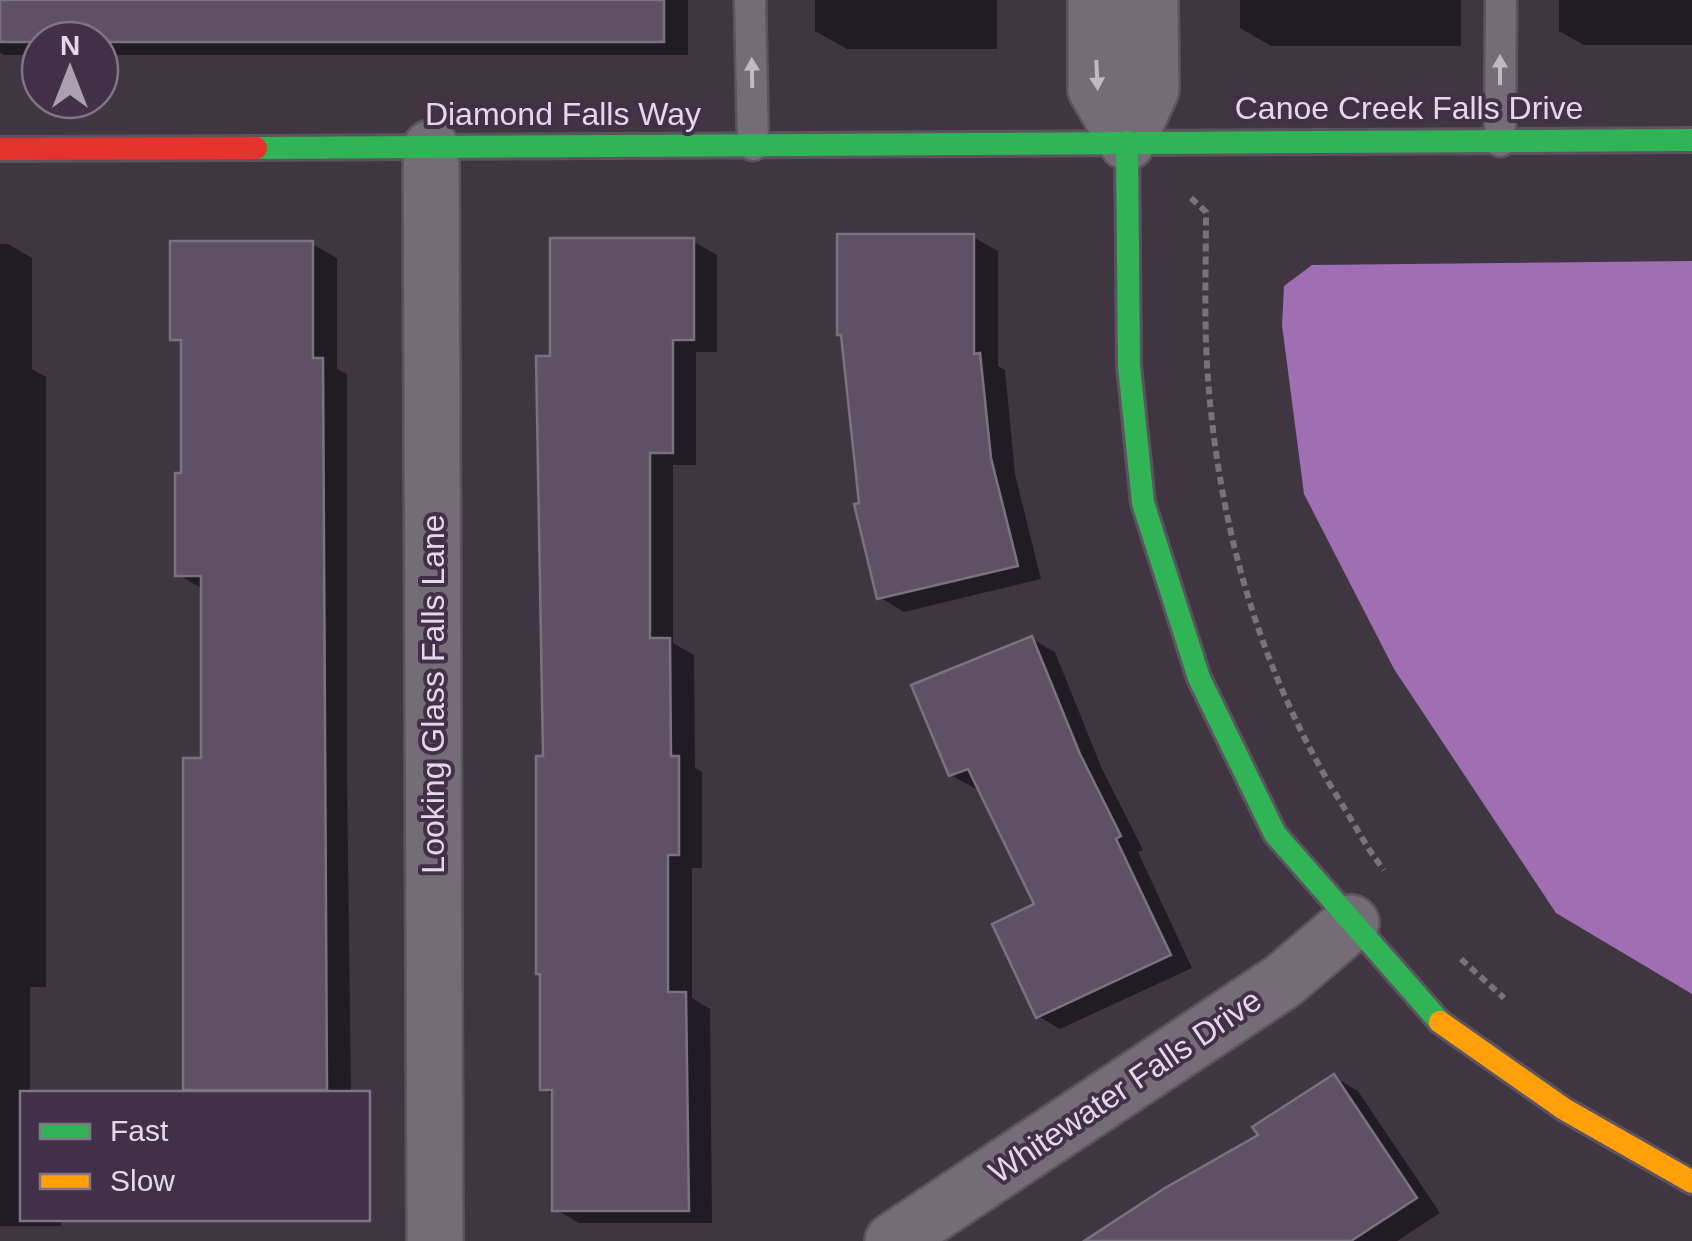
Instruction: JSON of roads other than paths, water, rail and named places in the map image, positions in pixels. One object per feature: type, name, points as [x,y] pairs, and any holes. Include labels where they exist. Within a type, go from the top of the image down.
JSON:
[{"type":"street","points":[[1096,0],[1096,89],[1127,142]]},
{"type":"street","points":[[1150,0],[1151,89],[1127,142],[1129,366],[1143,503],[1198,678],[1275,834],[1444,1028],[1564,1109],[1692,1182]]},
{"type":"street","name":"Canoe Creek Falls Drive","points":[[1127,142],[1692,140]]},
{"type":"street","name":"Diamond Falls Way","points":[[0,149],[1127,142]]},
{"type":"street","name":"Looking Glass Falls Lane","points":[[431,148],[435,1241]]},
{"type":"street","name":"Whitewater Falls Drive","points":[[893,1241],[1284,981],[1351,923]]},
{"type":"lane","points":[[750,0],[753,145]]},
{"type":"lane","points":[[1500,141],[1501,0]]}]
